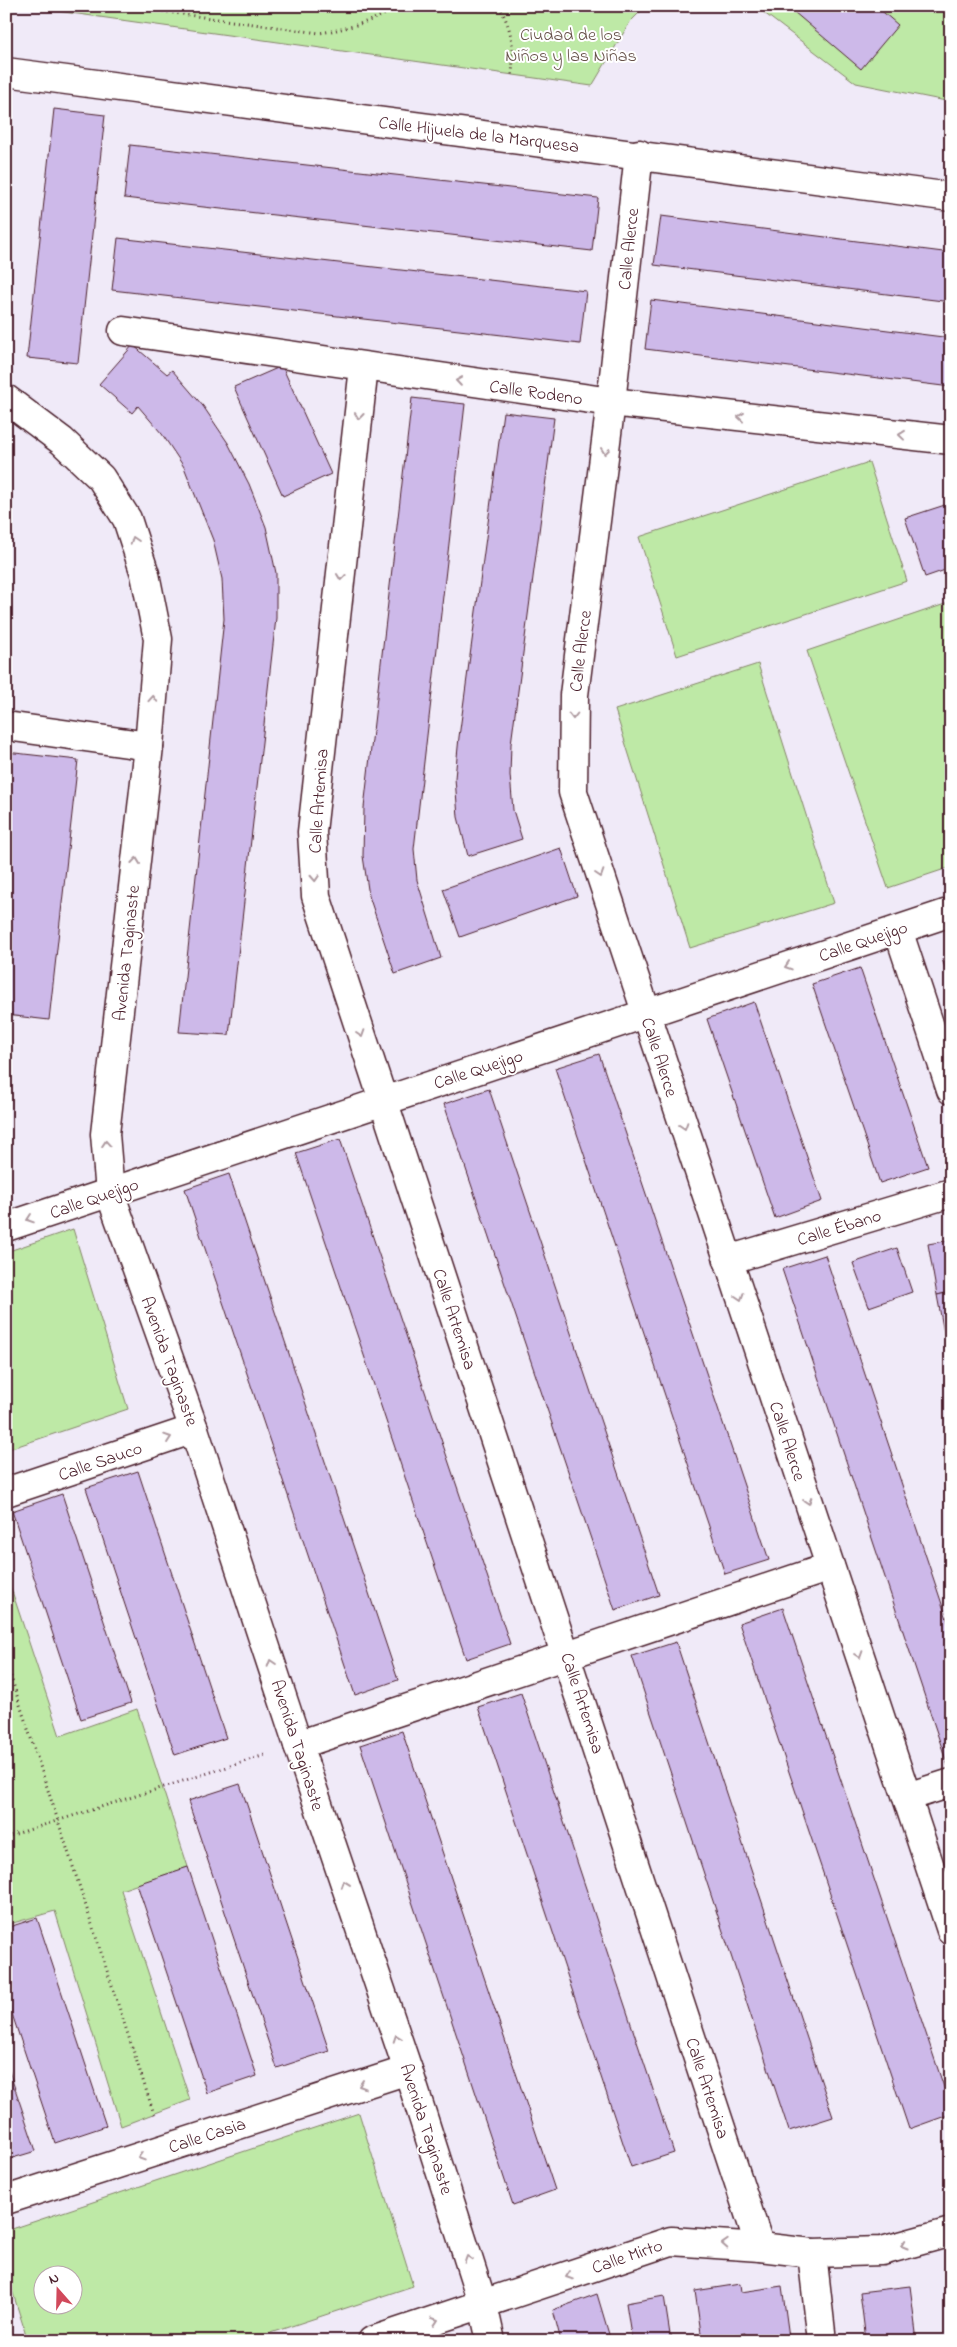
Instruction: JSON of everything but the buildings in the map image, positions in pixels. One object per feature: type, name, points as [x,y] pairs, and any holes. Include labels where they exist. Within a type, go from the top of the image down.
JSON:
[{"type":"street","name":"Calle Hijuela de la Marquesa","points":[[6,72],[951,196]]},
{"type":"street","name":"Calle Alerce","points":[[639,154],[611,402],[574,694],[573,792],[951,1930]]},
{"type":"street","name":"Calle Rodeno","points":[[124,330],[364,368],[611,402],[951,440]]},
{"type":"street","name":"Calle Artemisa","points":[[364,368],[312,832],[316,896],[760,2246]]},
{"type":"street","name":"Avenida Taginaste","points":[[6,399],[62,441],[101,478],[127,519],[146,574],[158,639],[149,746],[105,1134],[110,1193],[194,1429],[408,2070],[483,2305],[491,2341]]},
{"type":"street","points":[[6,726],[149,746]]},
{"type":"street","name":"Calle Quejigo","points":[[6,1227],[951,912]]},
{"type":"street","points":[[898,930],[951,1090]]},
{"type":"street","name":"Calle Ébano","points":[[728,1260],[951,1194]]},
{"type":"street","name":"Calle Sauco","points":[[6,1492],[194,1429]]},
{"type":"street","points":[[298,1745],[830,1567]]},
{"type":"street","points":[[907,1797],[951,1783]]},
{"type":"street","name":"Calle Casia","points":[[6,2200],[408,2070]]},
{"type":"street","name":"Calle Mirto","points":[[372,2341],[670,2241],[760,2246],[812,2253],[882,2251],[951,2232]]},
{"type":"street","points":[[812,2253],[822,2341]]},
{"type":"path","points":[[123,6],[319,33],[342,30],[377,19],[402,6]]},
{"type":"path","points":[[499,6],[509,25],[513,52],[512,75]]},
{"type":"path","points":[[6,1662],[165,2149]]},
{"type":"path","points":[[6,1838],[298,1745]]},
{"type":"green space","name":"Ciudad de los Niños y las Niñas","points":[[21,6],[646,6],[630,22],[592,86]]},
{"type":"green space","points":[[755,6],[951,6],[951,102],[856,83]]},
{"type":"green space","points":[[869,462],[907,581],[677,656],[639,537]]},
{"type":"green space","points":[[951,602],[951,867],[888,888],[807,651]]},
{"type":"green space","points":[[758,664],[834,903],[690,948],[615,710]]},
{"type":"green space","points":[[73,1229],[128,1409],[6,1450],[6,1252]]},
{"type":"green space","points":[[6,1573],[60,1736],[137,1709],[188,1867],[121,1890],[190,2100],[121,2126],[55,1911],[6,1925]]},
{"type":"green space","points":[[359,2113],[413,2286],[246,2341],[28,2341],[6,2271],[6,2231]]}]
